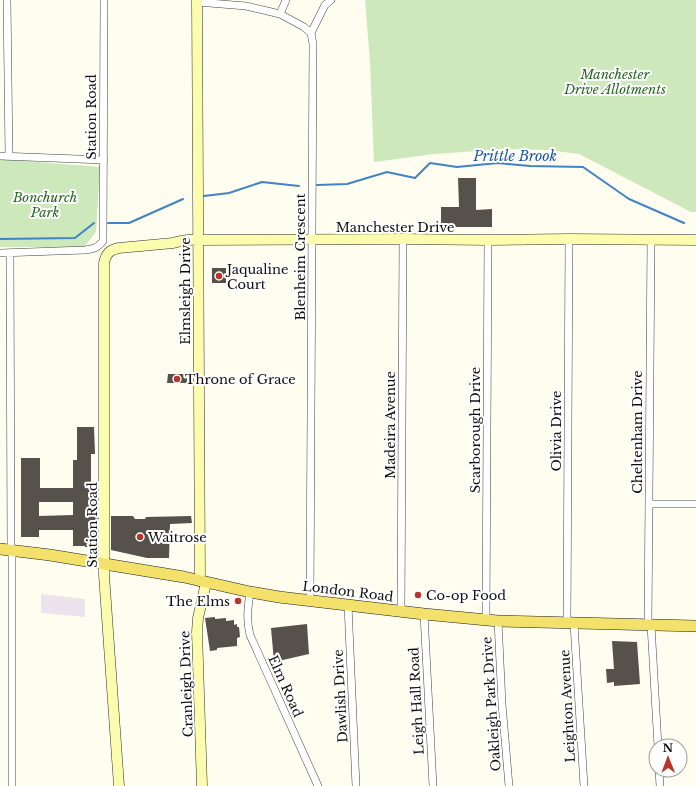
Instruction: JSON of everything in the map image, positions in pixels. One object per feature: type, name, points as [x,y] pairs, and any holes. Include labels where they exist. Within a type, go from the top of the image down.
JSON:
[{"type":"main road","name":"London Road","points":[[8,550],[184,577],[250,592],[486,621],[696,626]]},
{"type":"street","points":[[7,0],[9,156]]},
{"type":"street","name":"Station Road","points":[[10,253],[92,249],[99,246],[103,241],[104,0]]},
{"type":"street","points":[[280,14],[286,0]]},
{"type":"street","points":[[197,1],[246,6],[280,14],[304,27],[311,33],[325,5],[330,0]]},
{"type":"street","name":"Elmsleigh Drive","points":[[197,1],[198,240],[203,582]]},
{"type":"street","name":"Blenheim Crescent","points":[[310,600],[313,44],[311,33]]},
{"type":"street","points":[[0,156],[104,160]]},
{"type":"street","name":"Madeira Avenue","points":[[401,611],[403,239]]},
{"type":"street","name":"Olivia Drive","points":[[569,239],[570,623]]},
{"type":"street","name":"Manchester Drive","points":[[104,263],[108,252],[113,249],[173,243],[181,240],[696,240]]},
{"type":"street","name":"Scarborough Drive","points":[[486,621],[488,240]]},
{"type":"street","name":"Cheltenham Drive","points":[[651,240],[649,625],[657,738]]},
{"type":"street","points":[[0,253],[10,253],[8,550],[12,786]]},
{"type":"street","name":"Station Road","points":[[104,263],[104,564],[119,786]]},
{"type":"street","points":[[649,504],[696,504]]},
{"type":"street","name":"Cranleigh Drive","points":[[202,786],[197,632],[203,582]]},
{"type":"street","name":"Elm Road","points":[[250,592],[247,614],[247,625],[250,635],[318,786]]},
{"type":"street","name":"Dawlish Drive","points":[[348,605],[356,786]]},
{"type":"street","name":"Leigh Hall Road","points":[[424,614],[433,786]]},
{"type":"street","name":"Oakleigh Park Drive","points":[[498,621],[502,704],[509,786]]},
{"type":"street","name":"Leighton Avenue","points":[[570,623],[584,786]]},
{"type":"shaded area","points":[[41,594],[85,599],[85,617],[41,613]]},
{"type":"green space","name":"Manchester Drive Allotments","points":[[365,0],[696,0],[696,212],[691,212],[579,154],[548,150],[506,149],[434,154],[374,162],[370,62]]},
{"type":"green space","name":"Bonchurch Park","points":[[0,159],[100,167],[96,232],[84,247],[0,247]]},
{"type":"building","points":[[458,178],[476,178],[476,210],[492,209],[492,227],[441,227],[441,207],[459,207]]},
{"type":"building","name":"Jaqualine Court","points":[[212,268],[226,268],[226,283],[212,283]]},
{"type":"building","name":"Throne of Grace","points":[[168,374],[187,374],[187,383],[167,383]]},
{"type":"building","points":[[77,427],[94,427],[95,454],[91,454],[91,495],[98,495],[98,546],[73,546],[73,530],[39,530],[39,537],[21,537],[21,458],[40,458],[40,488],[73,488],[73,460],[77,460]],"holes":[[[39,502],[73,502],[73,515],[39,516]]]},
{"type":"building","name":"Waitrose","points":[[111,516],[133,516],[135,519],[145,519],[146,517],[191,516],[192,523],[170,524],[169,558],[147,558],[111,550]]},
{"type":"building","points":[[215,617],[215,619],[226,618],[226,621],[234,620],[234,625],[237,624],[237,627],[239,627],[240,637],[237,638],[237,646],[217,648],[217,650],[210,651],[205,618]]},
{"type":"building","points":[[307,624],[309,654],[274,662],[271,628]]},
{"type":"building","points":[[612,641],[637,642],[640,684],[614,686],[614,682],[607,683],[606,669],[614,669]]},
{"type":"waterway","name":"Prittle Brook","points":[[317,185],[347,184],[387,172],[415,178],[430,163],[457,167],[498,163],[530,166],[583,167],[629,199],[684,223]]},
{"type":"waterway","name":"Prittle Brook","points":[[204,196],[229,193],[262,182],[299,186]]},
{"type":"waterway","name":"Prittle Brook","points":[[108,223],[129,223],[183,199]]},
{"type":"waterway","name":"Prittle Brook","points":[[0,239],[75,238],[94,223]]},
{"type":"place","name":"Jaqualine Court","points":[[219,276]]},
{"type":"place","name":"Throne of Grace","points":[[177,379]]},
{"type":"place","name":"Waitrose","points":[[140,537]]},
{"type":"place","name":"Co-op Food","points":[[418,595]]},
{"type":"place","name":"The Elms","points":[[238,601]]}]
